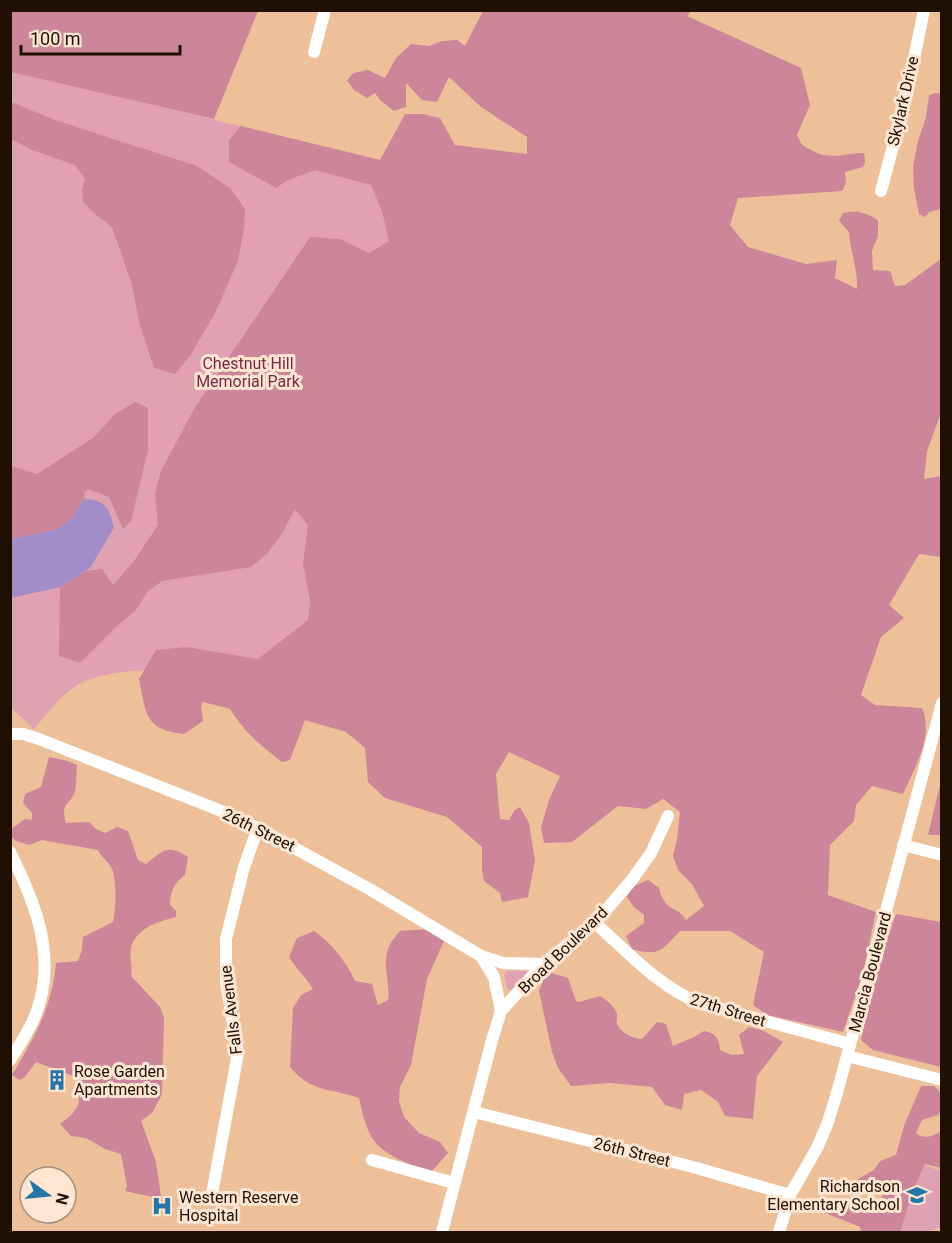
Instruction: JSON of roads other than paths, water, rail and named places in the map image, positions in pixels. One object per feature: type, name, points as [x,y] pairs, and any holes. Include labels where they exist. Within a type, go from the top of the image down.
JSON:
[{"type":"street","points":[[314,52],[325,10]]},
{"type":"street","name":"Skylark Drive","points":[[881,191],[906,98],[924,10]]},
{"type":"street","name":"Marcia Boulevard","points":[[778,1233],[790,1195],[827,1125],[942,703]]},
{"type":"street","name":"26th Street","points":[[10,722],[17,734],[205,804],[258,828],[371,890],[481,956],[503,963],[543,964]]},
{"type":"street","name":"Broad Boulevard","points":[[442,1233],[501,1011],[543,964],[595,923],[642,867],[668,816]]},
{"type":"street","name":"Falls Avenue","points":[[212,1194],[238,1053],[225,982],[226,939],[244,867],[258,828]]},
{"type":"street","points":[[903,845],[942,855]]},
{"type":"street","points":[[10,852],[38,912],[45,957],[42,991],[35,1015],[10,1060]]},
{"type":"street","name":"27th Street","points":[[595,923],[655,977],[684,997],[942,1080]]},
{"type":"street","points":[[481,956],[494,977],[501,1011]]},
{"type":"street","name":"26th Street","points":[[474,1112],[693,1167],[790,1195]]},
{"type":"street","points":[[372,1160],[454,1183]]},
{"type":"place","name":"Rose Garden Apartments","points":[[57,1080]]},
{"type":"place","name":"Richardson Elementary School","points":[[917,1195]]},
{"type":"place","name":"Western Reserve Hospital","points":[[162,1206]]},
{"type":"park label","name":"Chestnut Hill Memorial Park","points":[[248,372]]}]
